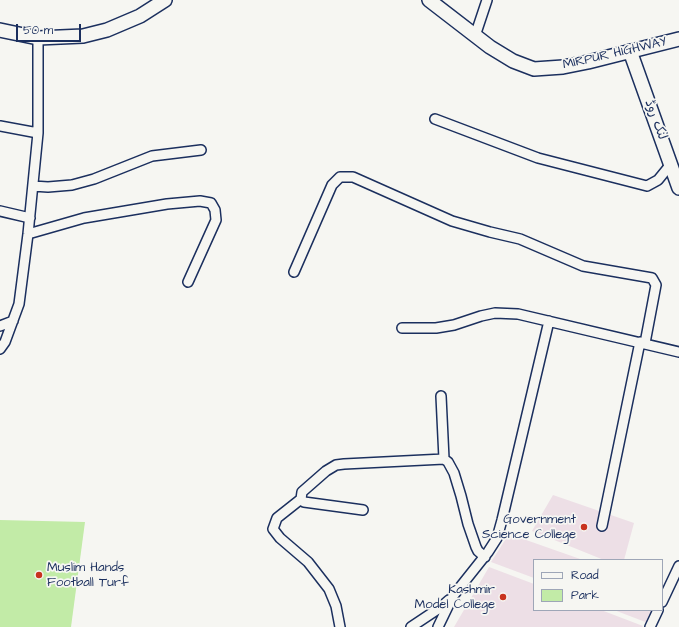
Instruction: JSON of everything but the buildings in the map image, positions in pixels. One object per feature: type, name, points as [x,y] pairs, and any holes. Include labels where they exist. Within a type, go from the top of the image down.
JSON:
[{"type":"main road","points":[[0,30],[38,38],[83,36],[107,30],[140,16],[165,0]]},
{"type":"main road","name":"MIRPUR HIGHWAY","points":[[429,0],[490,47],[513,61],[534,69],[563,67],[679,39]]},
{"type":"main road","name":"لنک روڈ","points":[[630,51],[679,188]]},
{"type":"street","points":[[475,36],[487,0]]},
{"type":"street","points":[[0,348],[5,342],[19,304],[30,218],[38,133],[38,38]]},
{"type":"street","points":[[435,118],[538,158],[647,186],[658,180],[671,164]]},
{"type":"street","points":[[0,126],[38,133]]},
{"type":"street","points":[[33,186],[48,187],[72,185],[94,179],[152,156],[201,150]]},
{"type":"street","points":[[294,272],[332,185],[340,177],[353,177],[452,221],[520,239],[583,266],[652,278],[656,285],[602,526]]},
{"type":"street","points":[[28,234],[84,218],[160,205],[200,201],[211,203],[215,210],[216,220],[188,282]]},
{"type":"street","points":[[0,211],[30,218]]},
{"type":"street","points":[[402,328],[436,328],[454,325],[495,313],[518,314],[679,352]]},
{"type":"street","points":[[0,326],[13,321]]},
{"type":"street","points":[[411,627],[441,607],[452,596],[497,538],[548,321]]},
{"type":"street","points":[[441,396],[444,459]]},
{"type":"street","points":[[340,627],[336,606],[329,589],[308,562],[280,538],[274,529],[278,518],[301,499],[302,492],[326,471],[336,465],[444,459],[448,462],[454,473],[476,547],[484,556]]},
{"type":"street","points":[[301,499],[304,502],[363,510]]},
{"type":"street","points":[[663,600],[679,566]]},
{"type":"street","points":[[438,627],[452,596]]},
{"type":"street","points":[[650,627],[658,611]]},
{"type":"shaded area","name":"Government Science College","points":[[553,495],[634,523],[624,559],[602,559],[532,531]]},
{"type":"shaded area","points":[[509,534],[580,559],[533,559],[533,578],[491,562]]},
{"type":"shaded area","name":"Kashmir Model College","points":[[489,567],[533,584],[533,611],[604,611],[643,626],[642,627],[454,627]]},
{"type":"shaded area","points":[[617,611],[652,611],[648,623]]},
{"type":"green space","name":"Muslim Hands Football Turf","points":[[0,520],[85,522],[71,627],[0,627]]},
{"type":"place","name":"Government Science College","points":[[584,527]]},
{"type":"place","name":"Muslim Hands Football Turf","points":[[39,575]]},
{"type":"place","name":"Kashmir Model College","points":[[503,597]]}]
